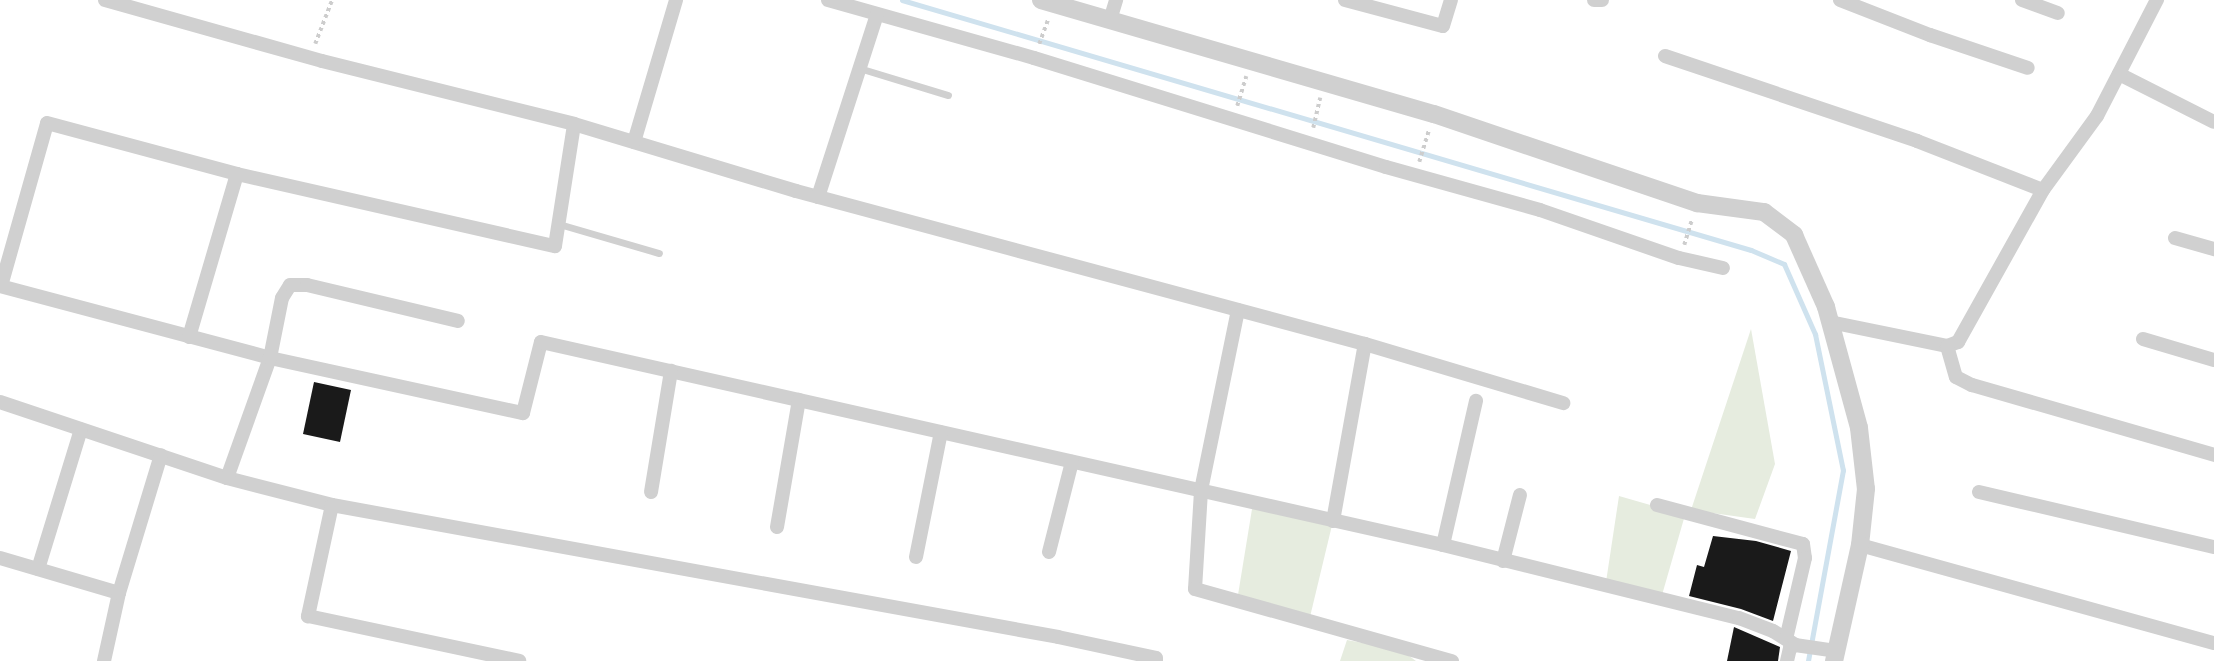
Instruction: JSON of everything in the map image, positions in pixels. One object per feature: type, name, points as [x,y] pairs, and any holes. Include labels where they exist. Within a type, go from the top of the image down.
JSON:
[{"type":"street","points":[[105,0],[310,57],[574,124],[818,197],[1365,344],[1563,403]]},
{"type":"street","points":[[634,142],[676,0]]},
{"type":"street","points":[[828,0],[1034,58],[1386,167],[1540,210],[1679,258],[1723,268]]},
{"type":"street","points":[[574,124],[555,246],[237,174],[47,123],[0,286],[270,358],[523,413],[541,342],[1443,545],[1738,618],[1793,643],[1830,653],[1860,545],[1866,489],[1859,428],[1830,322],[1794,235],[1764,212],[1697,203],[1434,114],[1041,0]]},
{"type":"street","points":[[1110,20],[1116,0]]},
{"type":"street","points":[[1345,0],[1443,26],[1451,0]]},
{"type":"street","points":[[1594,0],[1602,0]]},
{"type":"street","points":[[1840,0],[1930,35],[2028,68]]},
{"type":"street","points":[[2022,0],[2058,13]]},
{"type":"street","points":[[1830,322],[1947,346],[1958,342],[2043,190],[2097,116],[2157,0]]},
{"type":"street","points":[[818,197],[877,14]]},
{"type":"street","points":[[1665,56],[1917,141],[2043,190]]},
{"type":"street","points":[[2119,75],[2214,122]]},
{"type":"street","points":[[190,337],[237,174]]},
{"type":"street","points":[[2175,238],[2214,249]]},
{"type":"street","points":[[227,478],[270,358],[282,298],[290,285],[307,285],[458,321]]},
{"type":"street","points":[[1238,310],[1200,491],[1195,589],[1452,661]]},
{"type":"street","points":[[2143,339],[2214,360]]},
{"type":"street","points":[[1333,521],[1365,344]]},
{"type":"street","points":[[1947,346],[1956,377],[1972,385],[2214,455]]},
{"type":"street","points":[[651,492],[671,371]]},
{"type":"street","points":[[777,527],[799,400]]},
{"type":"street","points":[[1443,545],[1476,401]]},
{"type":"street","points":[[0,402],[227,478],[332,505],[1058,637],[1156,658],[1156,661]]},
{"type":"street","points":[[38,569],[81,429]]},
{"type":"street","points":[[916,557],[941,432]]},
{"type":"street","points":[[104,661],[119,593],[161,455]]},
{"type":"street","points":[[1049,552],[1072,462]]},
{"type":"street","points":[[1979,492],[2214,547]]},
{"type":"street","points":[[1503,561],[1520,495]]},
{"type":"street","points":[[332,505],[309,616],[519,661]]},
{"type":"street","points":[[1657,505],[1803,544],[1805,558],[1793,643],[1787,661]]},
{"type":"street","points":[[1860,545],[2214,643]]},
{"type":"street","points":[[0,558],[119,593]]},
{"type":"lane","points":[[859,68],[948,95]]},
{"type":"lane","points":[[559,223],[659,253]]},
{"type":"path","points":[[310,57],[332,0]]},
{"type":"path","points":[[1039,45],[1046,23]]},
{"type":"path","points":[[1237,106],[1244,84]]},
{"type":"path","points":[[1313,126],[1317,108]]},
{"type":"path","points":[[1420,157],[1427,135]]},
{"type":"path","points":[[1684,244],[1692,219]]},
{"type":"shaded area","points":[[1751,329],[1775,464],[1755,519],[1691,510]]},
{"type":"shaded area","points":[[1619,496],[1685,515],[1662,595],[1606,582]]},
{"type":"shaded area","points":[[1253,503],[1333,521],[1309,621],[1237,601]]},
{"type":"shaded area","points":[[1347,640],[1401,650],[1416,661],[1340,661]]},
{"type":"building","points":[[314,382],[351,390],[340,442],[303,434]]},
{"type":"building","points":[[1713,536],[1756,541],[1791,551],[1773,621],[1741,609],[1689,596],[1697,565],[1704,567]]},
{"type":"building","points":[[1734,627],[1780,647],[1778,661],[1727,661]]},
{"type":"waterway","points":[[902,0],[1751,250],[1784,264],[1815,334],[1843,470],[1808,661]]}]
